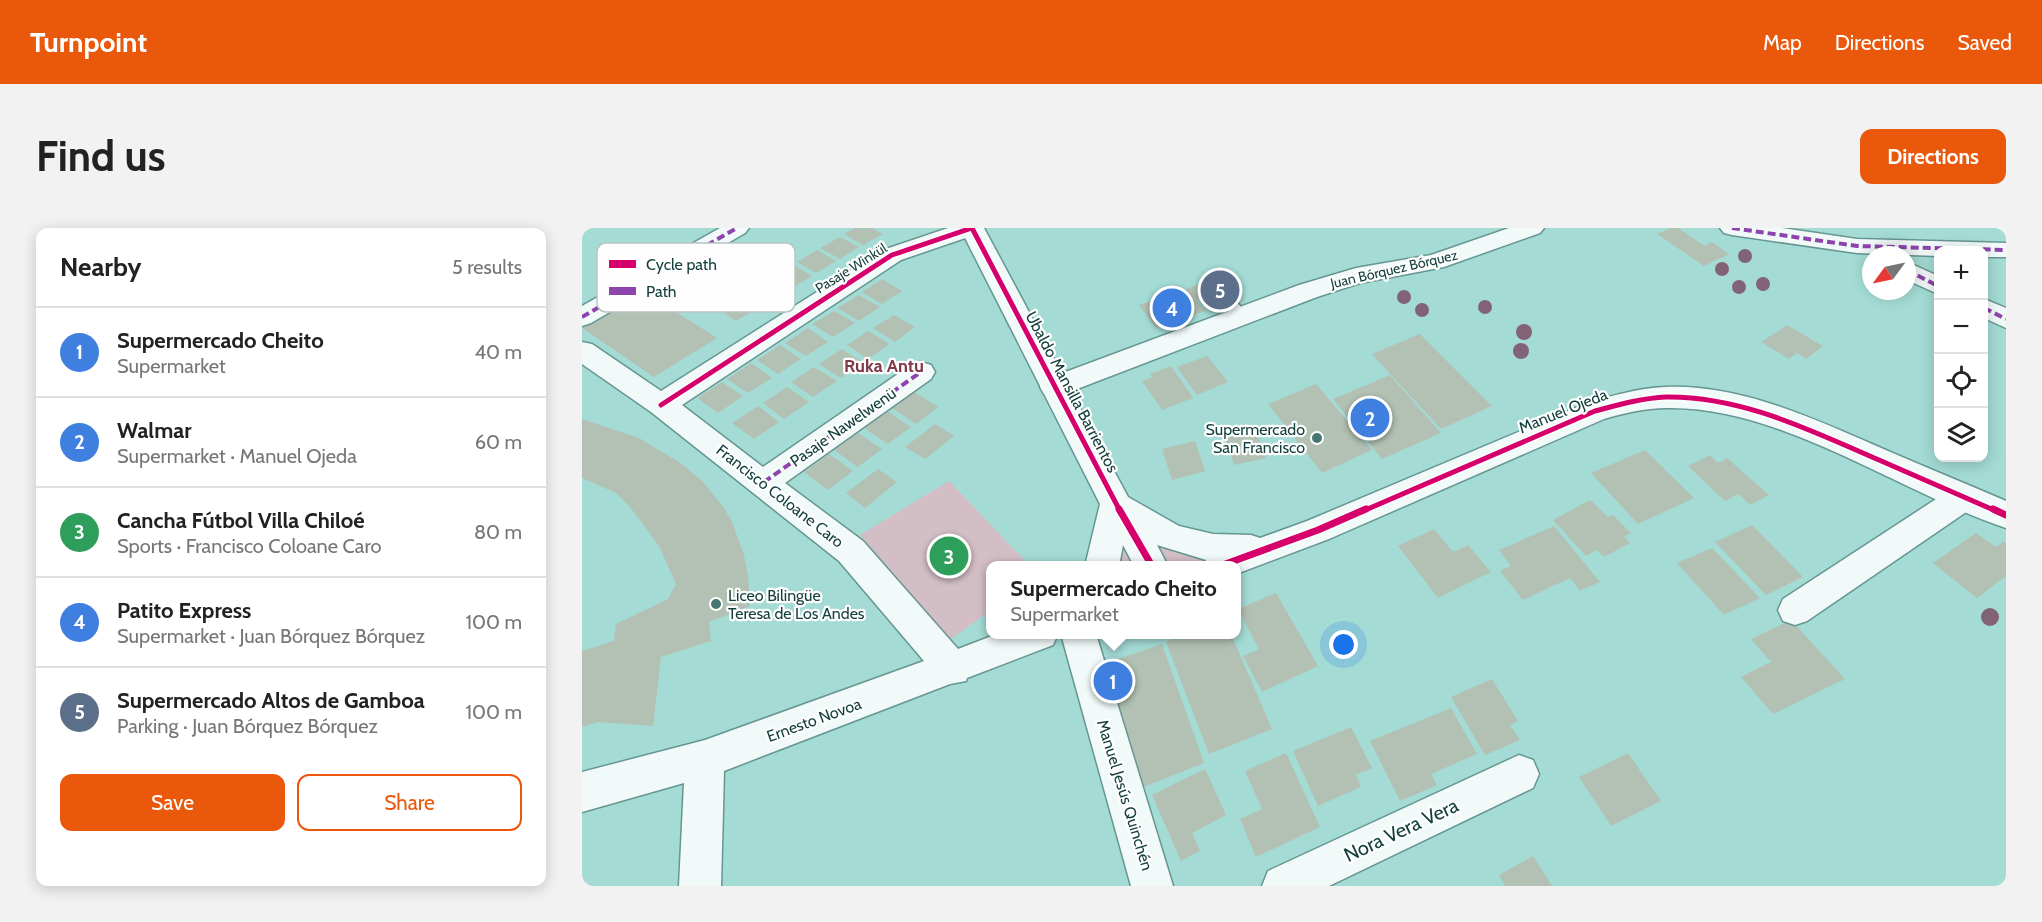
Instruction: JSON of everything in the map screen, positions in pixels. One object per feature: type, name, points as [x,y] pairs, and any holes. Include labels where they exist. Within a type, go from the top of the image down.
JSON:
[{"type":"street","name":"Ubaldo Mansilla Barrientos","points":[[972,228],[1116,504],[1149,561]]},
{"type":"street","name":"Pasaje Winkül","points":[[661,405],[892,255],[972,228]]},
{"type":"street","name":"Juan Bórquez Bórquez","points":[[1054,387],[1308,291],[1356,276],[1435,262],[1532,228]]},
{"type":"street","points":[[1732,228],[1862,249]]},
{"type":"street","points":[[703,243],[725,230]]},
{"type":"street","points":[[1916,250],[2006,250]]},
{"type":"street","points":[[1916,275],[1934,284]]},
{"type":"street","points":[[582,316],[597,307]]},
{"type":"street","points":[[1988,310],[2006,319]]},
{"type":"street","name":"Francisco Coloane Caro","points":[[582,351],[661,405],[851,551],[952,669]]},
{"type":"street","name":"Pasaje Nawelwenü","points":[[764,482],[921,372]]},
{"type":"street","name":"Manuel Ojeda","points":[[1271,546],[1318,530],[1595,411],[1622,402],[1648,398],[1721,401],[1777,416],[2006,515]]},
{"type":"street","points":[[1796,610],[1964,497]]},
{"type":"street","points":[[1103,561],[1116,504],[1155,530],[1197,547],[1225,550],[1271,546]]},
{"type":"street","points":[[1233,561],[1271,546]]},
{"type":"street","name":"Ernesto Novoa","points":[[582,792],[705,759],[1028,639]]},
{"type":"street","name":"Manuel Jesús Quinchén","points":[[1079,639],[1152,886]]},
{"type":"street","points":[[700,886],[705,759]]},
{"type":"street","name":"Nora Vera Vera","points":[[1283,886],[1519,774]]},
{"type":"lane","points":[[1224,296],[1242,316]]},
{"type":"shaded area","points":[[949,481],[1025,561],[986,561],[986,614],[948,641],[860,535]]},
{"type":"shaded area","points":[[1116,504],[1213,561],[1103,561]]},
{"type":"building","points":[[855,228],[872,228],[883,234],[863,245],[844,234]]},
{"type":"building","points":[[1671,228],[1678,228],[1705,246],[1712,242],[1729,254],[1704,266],[1657,234]]},
{"type":"building","points":[[840,237],[859,247],[840,259],[820,248]]},
{"type":"building","points":[[817,250],[836,261],[816,273],[797,262]]},
{"type":"building","points":[[795,266],[812,276],[795,286]]},
{"type":"building","points":[[882,279],[902,291],[882,304],[862,292]]},
{"type":"building","points":[[1198,285],[1207,296],[1197,300],[1205,311],[1156,328],[1139,305]]},
{"type":"building","points":[[859,295],[880,307],[859,321],[838,308]]},
{"type":"building","points":[[834,311],[855,323],[833,337],[812,324]]},
{"type":"building","points":[[610,312],[676,312],[717,338],[654,377],[582,328]]},
{"type":"building","points":[[723,312],[751,312],[736,321]]},
{"type":"building","points":[[894,315],[915,327],[895,342],[873,328]]},
{"type":"building","points":[[1787,325],[1823,346],[1806,359],[1797,353],[1789,359],[1761,342]]},
{"type":"building","points":[[808,328],[828,342],[806,356],[785,343]]},
{"type":"building","points":[[868,331],[890,344],[868,359],[847,345]]},
{"type":"building","points":[[1420,334],[1492,406],[1441,429],[1372,354]]},
{"type":"building","points":[[780,345],[801,359],[778,374],[757,360]]},
{"type":"building","points":[[842,349],[863,363],[841,378],[819,364]]},
{"type":"building","points":[[1207,356],[1228,382],[1197,395],[1177,367]]},
{"type":"building","points":[[751,363],[772,378],[748,393],[727,379]]},
{"type":"building","points":[[1171,366],[1193,398],[1162,410],[1142,381],[1152,377],[1150,374]]},
{"type":"building","points":[[814,367],[837,381],[813,397],[791,382]]},
{"type":"building","points":[[1390,375],[1441,433],[1382,459],[1333,399]]},
{"type":"building","points":[[722,382],[743,396],[718,413],[697,398]]},
{"type":"building","points":[[1316,384],[1372,450],[1322,473],[1268,404]]},
{"type":"building","points":[[787,387],[809,402],[784,419],[763,403]]},
{"type":"building","points":[[914,392],[938,407],[916,424],[892,408]]},
{"type":"building","points":[[758,406],[779,422],[754,439],[732,423]]},
{"type":"building","points":[[887,411],[911,427],[888,444],[864,428]]},
{"type":"building","points":[[582,419],[639,438],[682,464],[703,482],[724,508],[732,522],[744,555],[750,606],[709,622],[711,641],[661,657],[653,726],[598,722],[582,727],[582,651],[614,641],[616,624],[668,599],[676,584],[659,546],[630,507],[616,493],[582,478]]},
{"type":"building","points":[[935,424],[954,436],[925,459],[905,447]]},
{"type":"building","points":[[1256,431],[1266,458],[1234,465],[1225,437]]},
{"type":"building","points":[[858,433],[882,449],[858,467],[834,450]]},
{"type":"building","points":[[1195,441],[1205,471],[1172,480],[1162,449]]},
{"type":"building","points":[[1645,450],[1694,498],[1638,524],[1591,473]]},
{"type":"building","points":[[829,454],[853,471],[828,490],[804,472]]},
{"type":"building","points":[[1710,455],[1718,463],[1727,458],[1769,495],[1750,505],[1739,494],[1725,501],[1688,466]]},
{"type":"building","points":[[878,469],[897,482],[865,508],[846,493]]},
{"type":"building","points":[[1590,500],[1608,517],[1613,515],[1631,533],[1624,537],[1630,543],[1604,557],[1597,550],[1586,556],[1553,520]]},
{"type":"building","points":[[1752,525],[1803,577],[1766,595],[1715,542]]},
{"type":"building","points":[[1554,526],[1600,582],[1580,591],[1570,578],[1523,600],[1500,571],[1511,566],[1499,550]]},
{"type":"building","points":[[1434,529],[1453,552],[1468,545],[1491,572],[1438,598],[1398,546]]},
{"type":"building","points":[[1976,533],[1996,547],[2004,541],[2006,543],[2006,576],[1977,598],[1933,563]]},
{"type":"building","points":[[1712,548],[1760,598],[1724,615],[1677,563]]},
{"type":"building","points":[[1276,593],[1318,666],[1262,692],[1243,656],[1259,649],[1241,615],[1241,608]]},
{"type":"building","points":[[1791,620],[1845,679],[1773,714],[1741,677],[1771,662],[1751,639]]},
{"type":"building","points":[[1174,639],[1233,639],[1272,729],[1209,754],[1166,642]]},
{"type":"building","points":[[1162,644],[1204,763],[1141,788],[1104,664]]},
{"type":"building","points":[[1492,679],[1518,721],[1510,725],[1520,740],[1485,755],[1451,697]]},
{"type":"building","points":[[1451,708],[1477,754],[1431,774],[1437,785],[1400,801],[1370,741]]},
{"type":"building","points":[[1351,727],[1372,768],[1356,775],[1361,787],[1318,806],[1293,751]]},
{"type":"building","points":[[1286,753],[1320,827],[1256,857],[1240,819],[1262,809],[1245,771]]},
{"type":"building","points":[[1628,753],[1661,801],[1611,826],[1579,777]]},
{"type":"building","points":[[1205,769],[1226,815],[1192,833],[1200,851],[1181,861],[1152,795]]},
{"type":"building","points":[[1533,856],[1552,886],[1505,886],[1499,875]]},
{"type":"marked path","points":[[711,243],[737,228]]},
{"type":"marked path","points":[[1732,228],[1857,246],[2006,250]]},
{"type":"marked path","points":[[1916,275],[1934,284]]},
{"type":"marked path","points":[[582,317],[597,308]]},
{"type":"marked path","points":[[1988,310],[2006,319]]},
{"type":"marked path","points":[[764,482],[921,372]]},
{"type":"cycle path","points":[[661,405],[892,255],[972,228],[1116,504],[1149,561]]},
{"type":"cycle path","points":[[1234,561],[1318,530],[1595,411],[1631,401],[1666,397],[1732,404],[1764,413],[2006,515]]},
{"type":"place","name":"Supermercado Altos de Gamboa","points":[[1220,290]]},
{"type":"place","name":"Patito Express","points":[[1172,308]]},
{"type":"place","name":"Walmar","points":[[1370,418]]},
{"type":"place","name":"Supermercado San Francisco","points":[[1317,438]]},
{"type":"place","name":"Cancha Fútbol Villa Chiloé","points":[[949,556]]},
{"type":"place","name":"Liceo Bilingüe Teresa de Los Andes","points":[[716,604]]},
{"type":"place","name":"Supermercado Cheito","points":[[1113,681]]},
{"type":"district","name":"Ruka Antu","points":[[884,366]]}]
